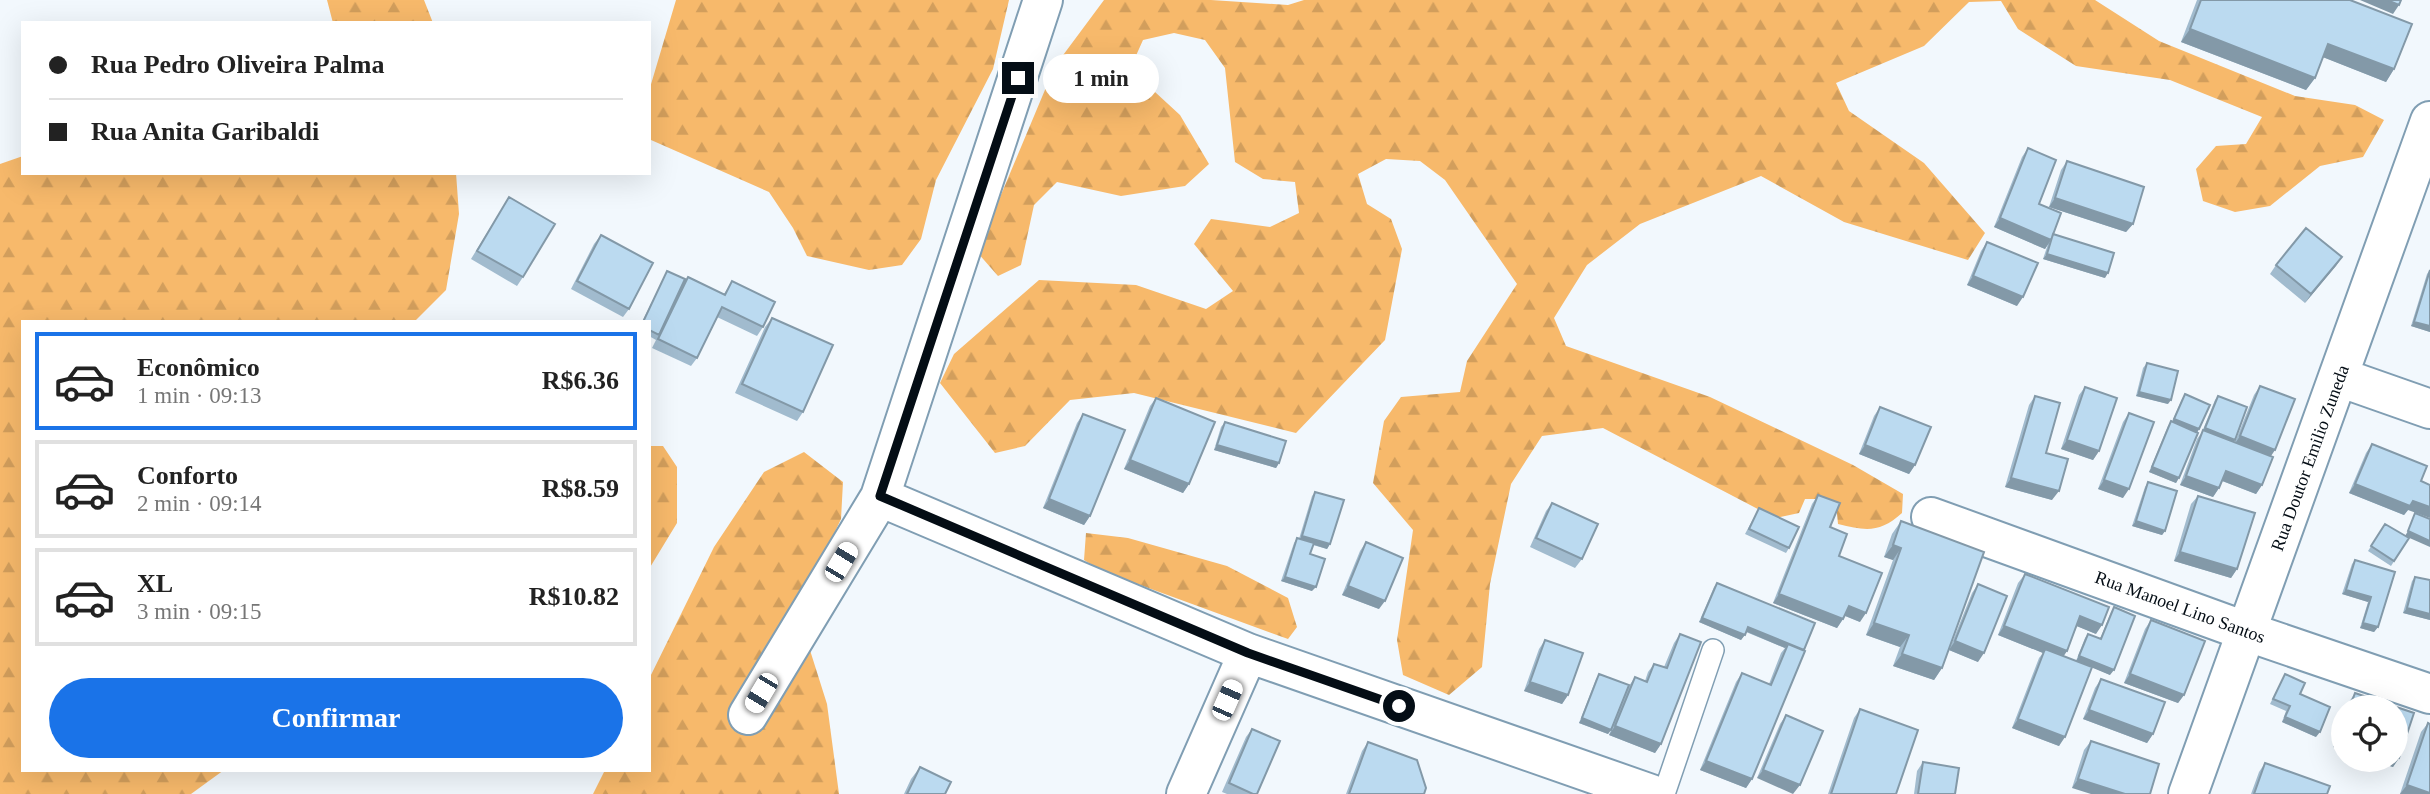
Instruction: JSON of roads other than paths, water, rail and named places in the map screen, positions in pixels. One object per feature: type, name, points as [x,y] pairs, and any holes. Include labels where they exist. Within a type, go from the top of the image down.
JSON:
[{"type":"street","points":[[748,715],[880,496],[1044,0]]},
{"type":"street","name":"Rua Doutor Emilio Zuneda","points":[[2188,794],[2430,121]]},
{"type":"street","points":[[2339,377],[2430,409]]},
{"type":"street","points":[[880,496],[1248,653],[1651,794]]},
{"type":"street","name":"Rua Manoel Lino Santos","points":[[1931,517],[2248,632],[2430,694]]},
{"type":"street","points":[[1186,794],[1248,653]]},
{"type":"lane","points":[[1664,794],[1713,650]]}]
